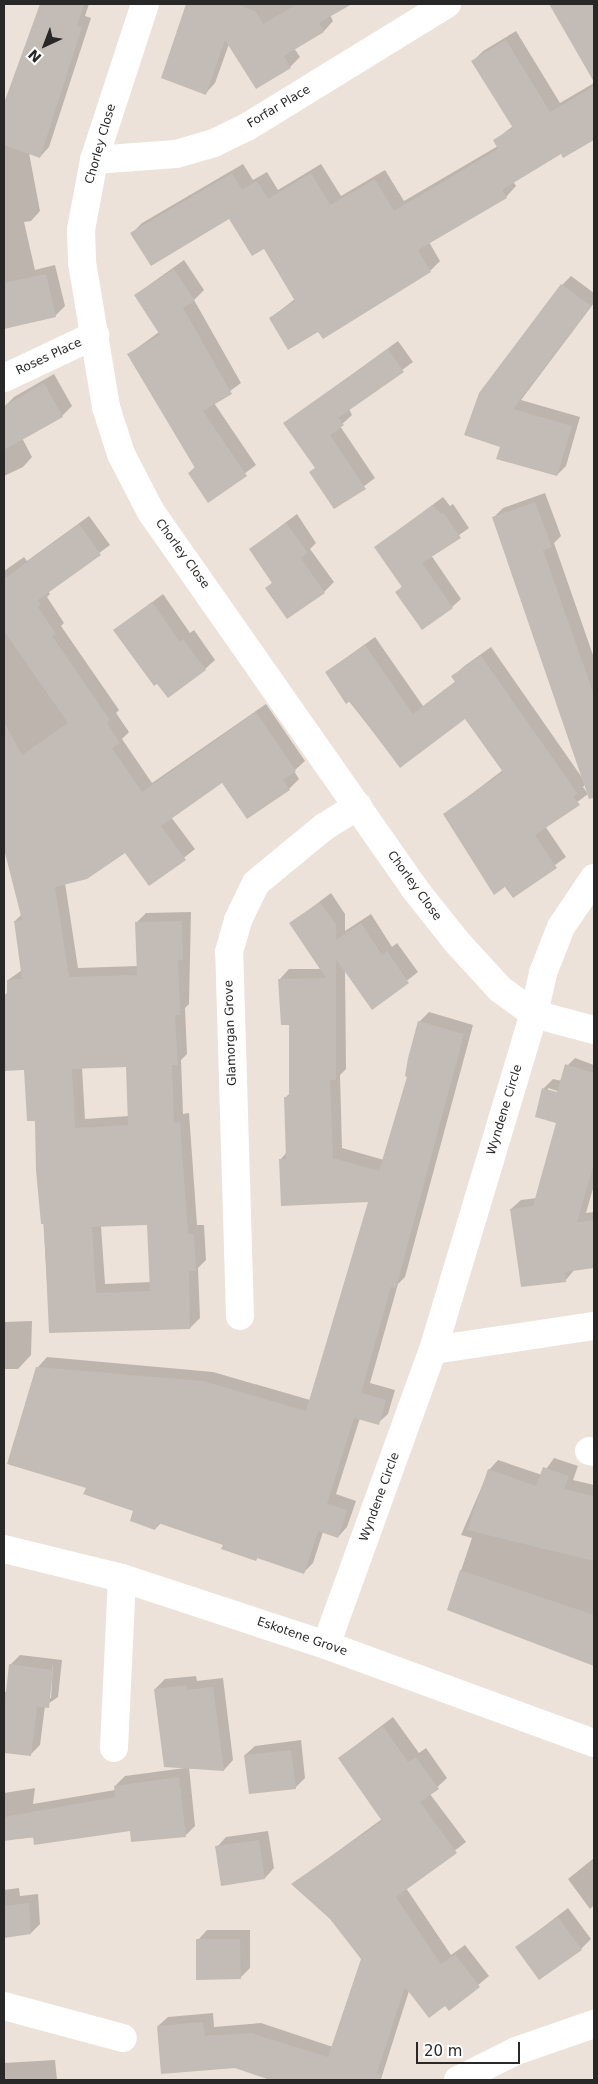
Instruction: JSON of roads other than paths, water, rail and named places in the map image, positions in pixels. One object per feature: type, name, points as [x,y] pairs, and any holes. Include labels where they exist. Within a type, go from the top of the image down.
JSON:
[{"type":"street","name":"Chorley Close","points":[[145,4],[94,160],[81,230],[82,262],[106,408],[121,454],[151,512],[414,888],[456,941],[500,989],[534,1014]]},
{"type":"street","name":"Forfar Place","points":[[94,160],[176,154],[214,143],[247,127],[447,4]]},
{"type":"street","name":"Roses Place","points":[[4,378],[95,335]]},
{"type":"street","name":"Glamorgan Grove","points":[[240,1316],[229,952],[238,920],[256,883],[324,827],[358,806]]},
{"type":"street","name":"Wyndene Circle","points":[[326,1645],[433,1350],[534,1014],[543,973],[562,927],[594,878]]},
{"type":"street","points":[[534,1014],[594,1030]]},
{"type":"street","points":[[433,1350],[594,1326]]},
{"type":"street","name":"Eskotene Grove","points":[[4,1549],[122,1578],[326,1645],[594,1744]]},
{"type":"street","points":[[114,1748],[122,1578]]},
{"type":"street","points":[[4,2006],[123,2038]]},
{"type":"street","points":[[458,2080],[516,2051],[594,2024]]}]
